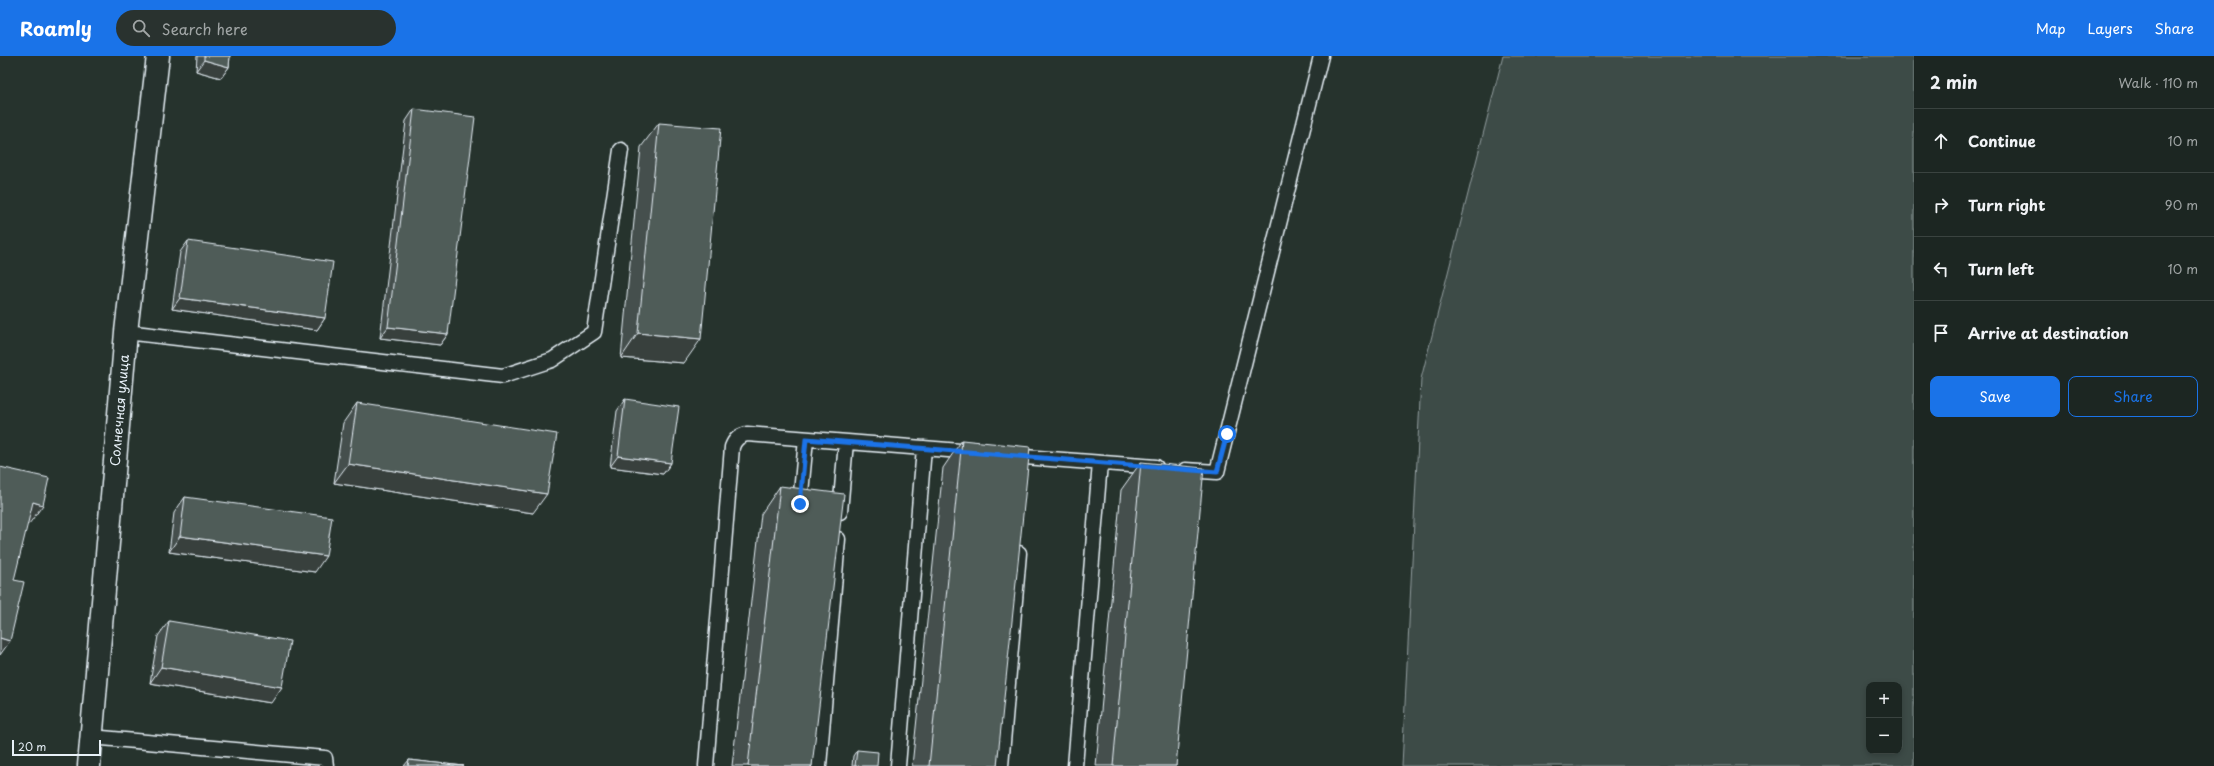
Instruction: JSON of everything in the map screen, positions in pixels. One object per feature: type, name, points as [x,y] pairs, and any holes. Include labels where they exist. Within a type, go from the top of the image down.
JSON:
[{"type":"street","name":"Солнечная улица","points":[[89,766],[90,737],[126,332],[158,56]]},
{"type":"lane","points":[[706,766],[732,448],[740,435],[748,434],[1217,472],[1321,56]]},
{"type":"lane","points":[[126,332],[503,376],[552,360],[594,332],[621,150]]},
{"type":"lane","points":[[800,504],[806,439]]},
{"type":"lane","points":[[819,766],[846,442]]},
{"type":"lane","points":[[898,766],[924,448]]},
{"type":"lane","points":[[1026,473],[1027,457]]},
{"type":"lane","points":[[1075,766],[1100,463]]},
{"type":"lane","points":[[1001,766],[1021,536]]},
{"type":"lane","points":[[90,737],[325,758],[326,766]]},
{"type":"shaded area","points":[[1503,56],[1914,56],[1914,766],[1402,766],[1421,379]]},
{"type":"building","points":[[204,56],[230,56],[229,67],[204,60]]},
{"type":"building","points":[[414,109],[475,117],[448,334],[388,327]]},
{"type":"building","points":[[659,123],[721,128],[701,339],[638,333]]},
{"type":"building","points":[[188,241],[333,262],[325,318],[180,298]]},
{"type":"building","points":[[625,399],[679,407],[671,463],[618,456]]},
{"type":"building","points":[[357,403],[557,434],[547,494],[348,464]]},
{"type":"building","points":[[962,440],[1030,447],[997,766],[929,766]]},
{"type":"building","points":[[1141,462],[1204,468],[1176,766],[1113,766]]},
{"type":"building","points":[[0,467],[49,478],[43,505],[33,502],[14,580],[24,582],[10,641],[0,638]]},
{"type":"building","points":[[780,486],[844,494],[812,766],[748,766]]},
{"type":"building","points":[[185,497],[332,517],[326,556],[180,536]]},
{"type":"building","points":[[169,621],[290,641],[282,687],[161,667]]},
{"type":"building","points":[[857,750],[878,752],[877,766],[855,766]]},
{"type":"building","points":[[409,760],[464,766],[408,766]]},
{"type":"route","points":[[800,504],[806,439],[1217,472],[1227,434]]}]
